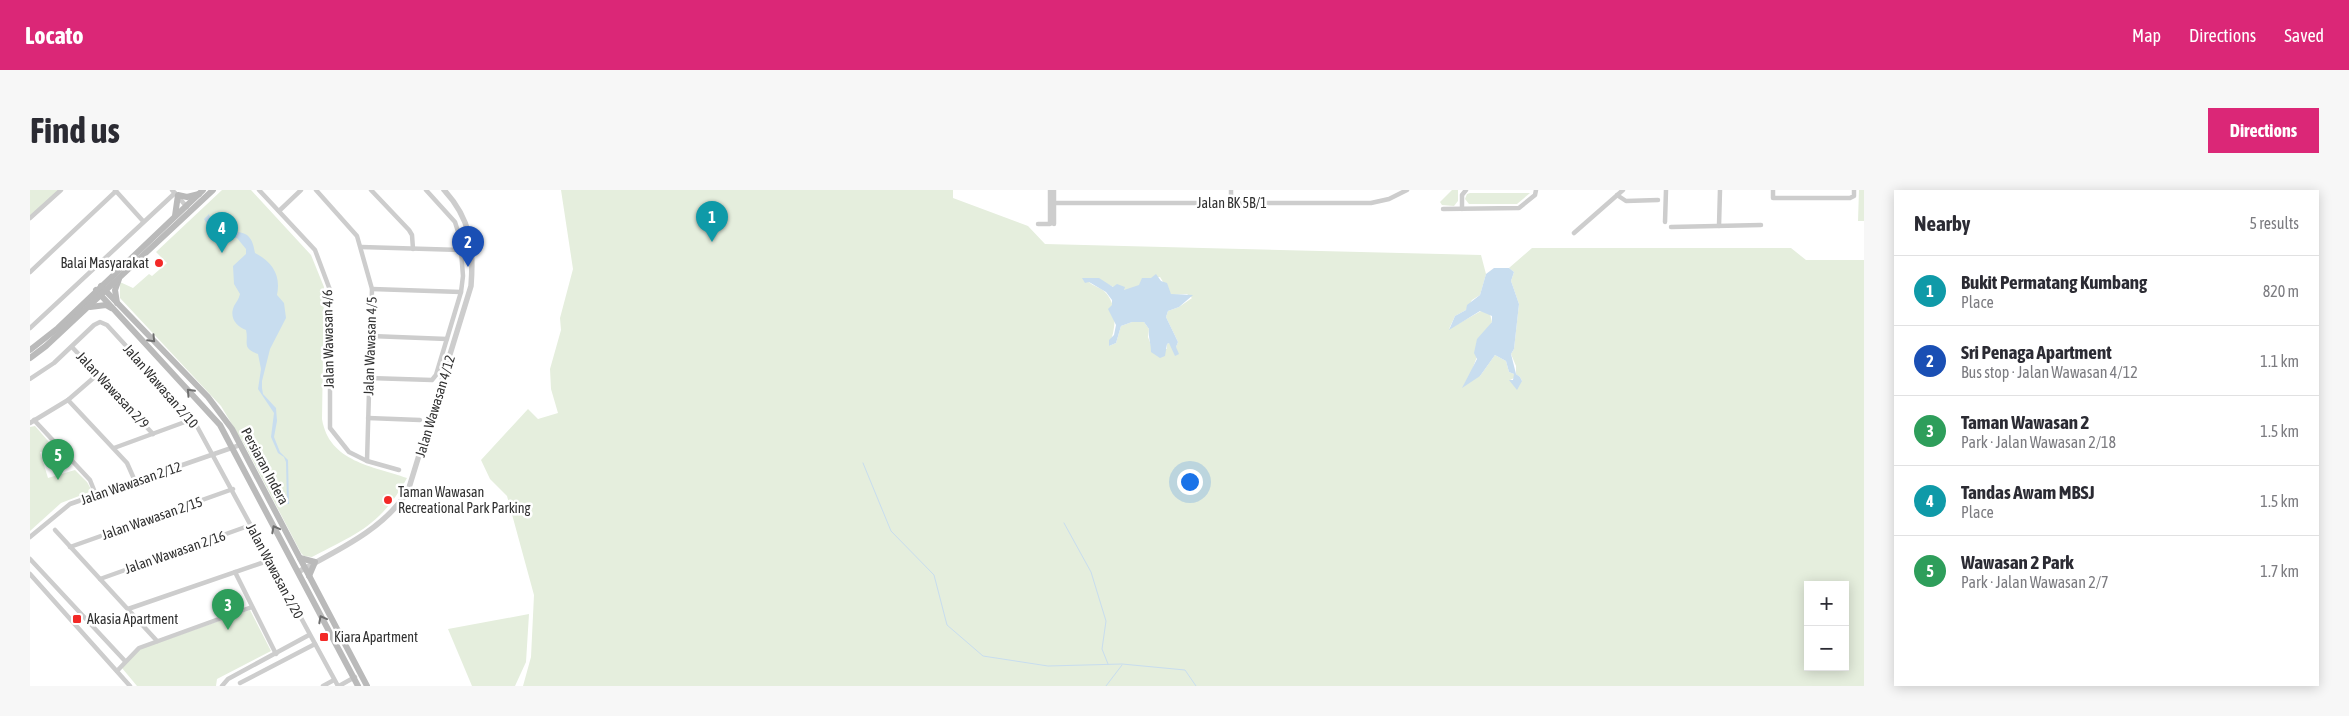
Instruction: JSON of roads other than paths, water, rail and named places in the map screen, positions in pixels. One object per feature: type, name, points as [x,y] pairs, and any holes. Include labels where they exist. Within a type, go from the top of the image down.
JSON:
[{"type":"main road","points":[[176,222],[175,193],[187,196],[203,194],[213,190]]},
{"type":"main road","points":[[30,350],[101,290],[176,222],[187,207],[194,206],[203,194]]},
{"type":"main road","points":[[30,358],[46,346],[87,308],[101,290],[120,275],[203,194]]},
{"type":"main road","points":[[87,308],[106,305],[115,306],[115,290],[120,275]]},
{"type":"main road","name":"Persiaran Indera","points":[[101,290],[214,418],[233,448],[358,686]]},
{"type":"main road","name":"Persiaran Indera","points":[[115,306],[208,397],[232,429],[367,686]]},
{"type":"main road","points":[[300,558],[315,562],[309,576]]},
{"type":"street","points":[[30,218],[61,190]]},
{"type":"street","points":[[30,272],[116,190],[143,221]]},
{"type":"street","name":"Jalan Wawasan 4/6","points":[[259,190],[315,250],[330,290],[330,428],[349,452],[366,461],[399,470]]},
{"type":"street","points":[[278,211],[301,190]]},
{"type":"street","name":"Jalan Wawasan 4/5","points":[[316,190],[350,227],[361,247],[372,290],[366,461]]},
{"type":"street","points":[[371,190],[410,230],[414,249]]},
{"type":"street","points":[[369,378],[432,380],[436,375],[447,339],[463,276],[461,250],[455,222],[426,190]]},
{"type":"street","name":"Jalan Wawasan 4/12","points":[[298,572],[376,527],[390,516],[408,491],[471,286],[471,255],[467,226],[460,209],[444,190]]},
{"type":"street","points":[[1038,224],[1050,224],[1050,190]]},
{"type":"street","points":[[1054,190],[1054,224]]},
{"type":"street","points":[[1231,190],[1231,203]]},
{"type":"street","name":"Jalan BK 5B/1","points":[[1054,202],[1371,203],[1388,199],[1407,190]]},
{"type":"street","points":[[1462,209],[1462,195],[1466,190]]},
{"type":"street","points":[[1443,209],[1519,208],[1535,195],[1536,190]]},
{"type":"street","points":[[1574,233],[1623,190]]},
{"type":"street","points":[[1665,222],[1666,190]]},
{"type":"street","points":[[1720,190],[1720,226]]},
{"type":"street","points":[[1773,190],[1772,198],[1850,198],[1854,196],[1854,190]]},
{"type":"street","points":[[30,328],[175,193],[187,207]]},
{"type":"street","points":[[1617,195],[1626,201],[1658,200]]},
{"type":"street","points":[[1670,227],[1761,226]]},
{"type":"street","points":[[361,247],[461,250]]},
{"type":"street","points":[[372,290],[460,292]]},
{"type":"street","name":"Jalan Wawasan 2/10","points":[[72,347],[94,325],[100,322],[107,325],[194,419],[214,455]]},
{"type":"street","points":[[370,336],[447,339]]},
{"type":"street","points":[[30,379],[54,363],[72,347]]},
{"type":"street","name":"Jalan Wawasan 2/9","points":[[72,347],[153,434]]},
{"type":"street","points":[[96,495],[90,480],[32,421],[68,400],[98,374]]},
{"type":"street","points":[[68,400],[127,463],[135,481]]},
{"type":"street","points":[[368,418],[420,420]]},
{"type":"street","points":[[114,448],[194,419]]},
{"type":"street","name":"Jalan Wawasan 2/12","points":[[30,537],[62,509],[96,495],[240,445]]},
{"type":"street","name":"Jalan Wawasan 2/20","points":[[214,455],[309,636],[338,686]]},
{"type":"street","name":"Jalan Wawasan 2/15","points":[[70,547],[233,490]]},
{"type":"street","name":"Jalan Wawasan 2/16","points":[[100,579],[251,525]]},
{"type":"street","points":[[55,530],[157,641]]},
{"type":"street","points":[[30,559],[125,660]]},
{"type":"street","points":[[128,609],[270,560]]},
{"type":"street","points":[[235,572],[276,654]]},
{"type":"street","points":[[30,574],[130,686]]},
{"type":"street","points":[[117,671],[125,660],[139,648],[252,606]]},
{"type":"street","points":[[222,686],[228,679],[309,636]]},
{"type":"street","points":[[236,676],[241,685],[315,644]]},
{"type":"street","points":[[338,686],[361,674]]},
{"type":"street","points":[[323,686],[334,680]]},
{"type":"water","points":[[209,214],[214,224],[220,230],[247,235],[252,241],[255,253],[271,265],[277,276],[277,295],[284,303],[286,318],[270,349],[262,388],[263,394],[276,408],[277,421],[274,437],[280,452],[288,460],[289,504],[287,504],[286,462],[284,457],[278,453],[271,437],[274,413],[258,389],[261,369],[258,354],[249,350],[246,330],[236,324],[232,314],[240,294],[234,284],[233,266],[246,254],[246,249],[237,238],[222,235],[210,228],[204,219]]},
{"type":"water","points":[[1494,268],[1509,268],[1514,272],[1511,281],[1519,304],[1514,349],[1511,354],[1516,374],[1522,381],[1517,390],[1509,380],[1513,380],[1514,374],[1509,372],[1506,361],[1495,355],[1480,376],[1462,388],[1477,359],[1474,353],[1477,339],[1492,322],[1492,316],[1480,311],[1449,330],[1455,316],[1466,310],[1467,305],[1480,295],[1486,274]]},
{"type":"water","points":[[1156,274],[1161,281],[1167,283],[1171,294],[1193,295],[1179,307],[1168,311],[1166,317],[1178,342],[1176,347],[1179,354],[1175,356],[1169,343],[1167,344],[1165,356],[1160,358],[1151,352],[1149,329],[1144,322],[1132,322],[1121,326],[1116,343],[1109,346],[1109,340],[1114,335],[1116,325],[1108,309],[1112,305],[1112,300],[1106,292],[1089,282],[1085,283],[1082,278],[1099,278],[1113,287],[1117,284],[1125,287],[1124,290],[1139,285],[1142,278],[1151,278]]},
{"type":"waterway","points":[[863,463],[891,531],[934,575],[947,625],[983,656],[1048,666],[1122,664],[1185,670],[1196,686]]},
{"type":"waterway","points":[[1064,523],[1091,572],[1106,621],[1102,649],[1108,664]]},
{"type":"waterway","points":[[1106,686],[1122,665]]},
{"type":"place","name":"Bukit Permatang Kumbang","points":[[712,242]]},
{"type":"place","name":"Tandas Awam MBSJ","points":[[222,253]]},
{"type":"place","name":"Balai Masyarakat","points":[[159,263]]},
{"type":"place","name":"Sri Penaga Apartment","points":[[468,267]]},
{"type":"place","name":"Wawasan 2 Park","points":[[58,480]]},
{"type":"place","name":"Taman Wawasan Recreational Park Parking","points":[[388,500]]},
{"type":"place","name":"Akasia Apartment","points":[[77,619]]},
{"type":"place","name":"Taman Wawasan 2","points":[[228,630]]},
{"type":"place","name":"Kiara Apartment","points":[[324,637]]}]
